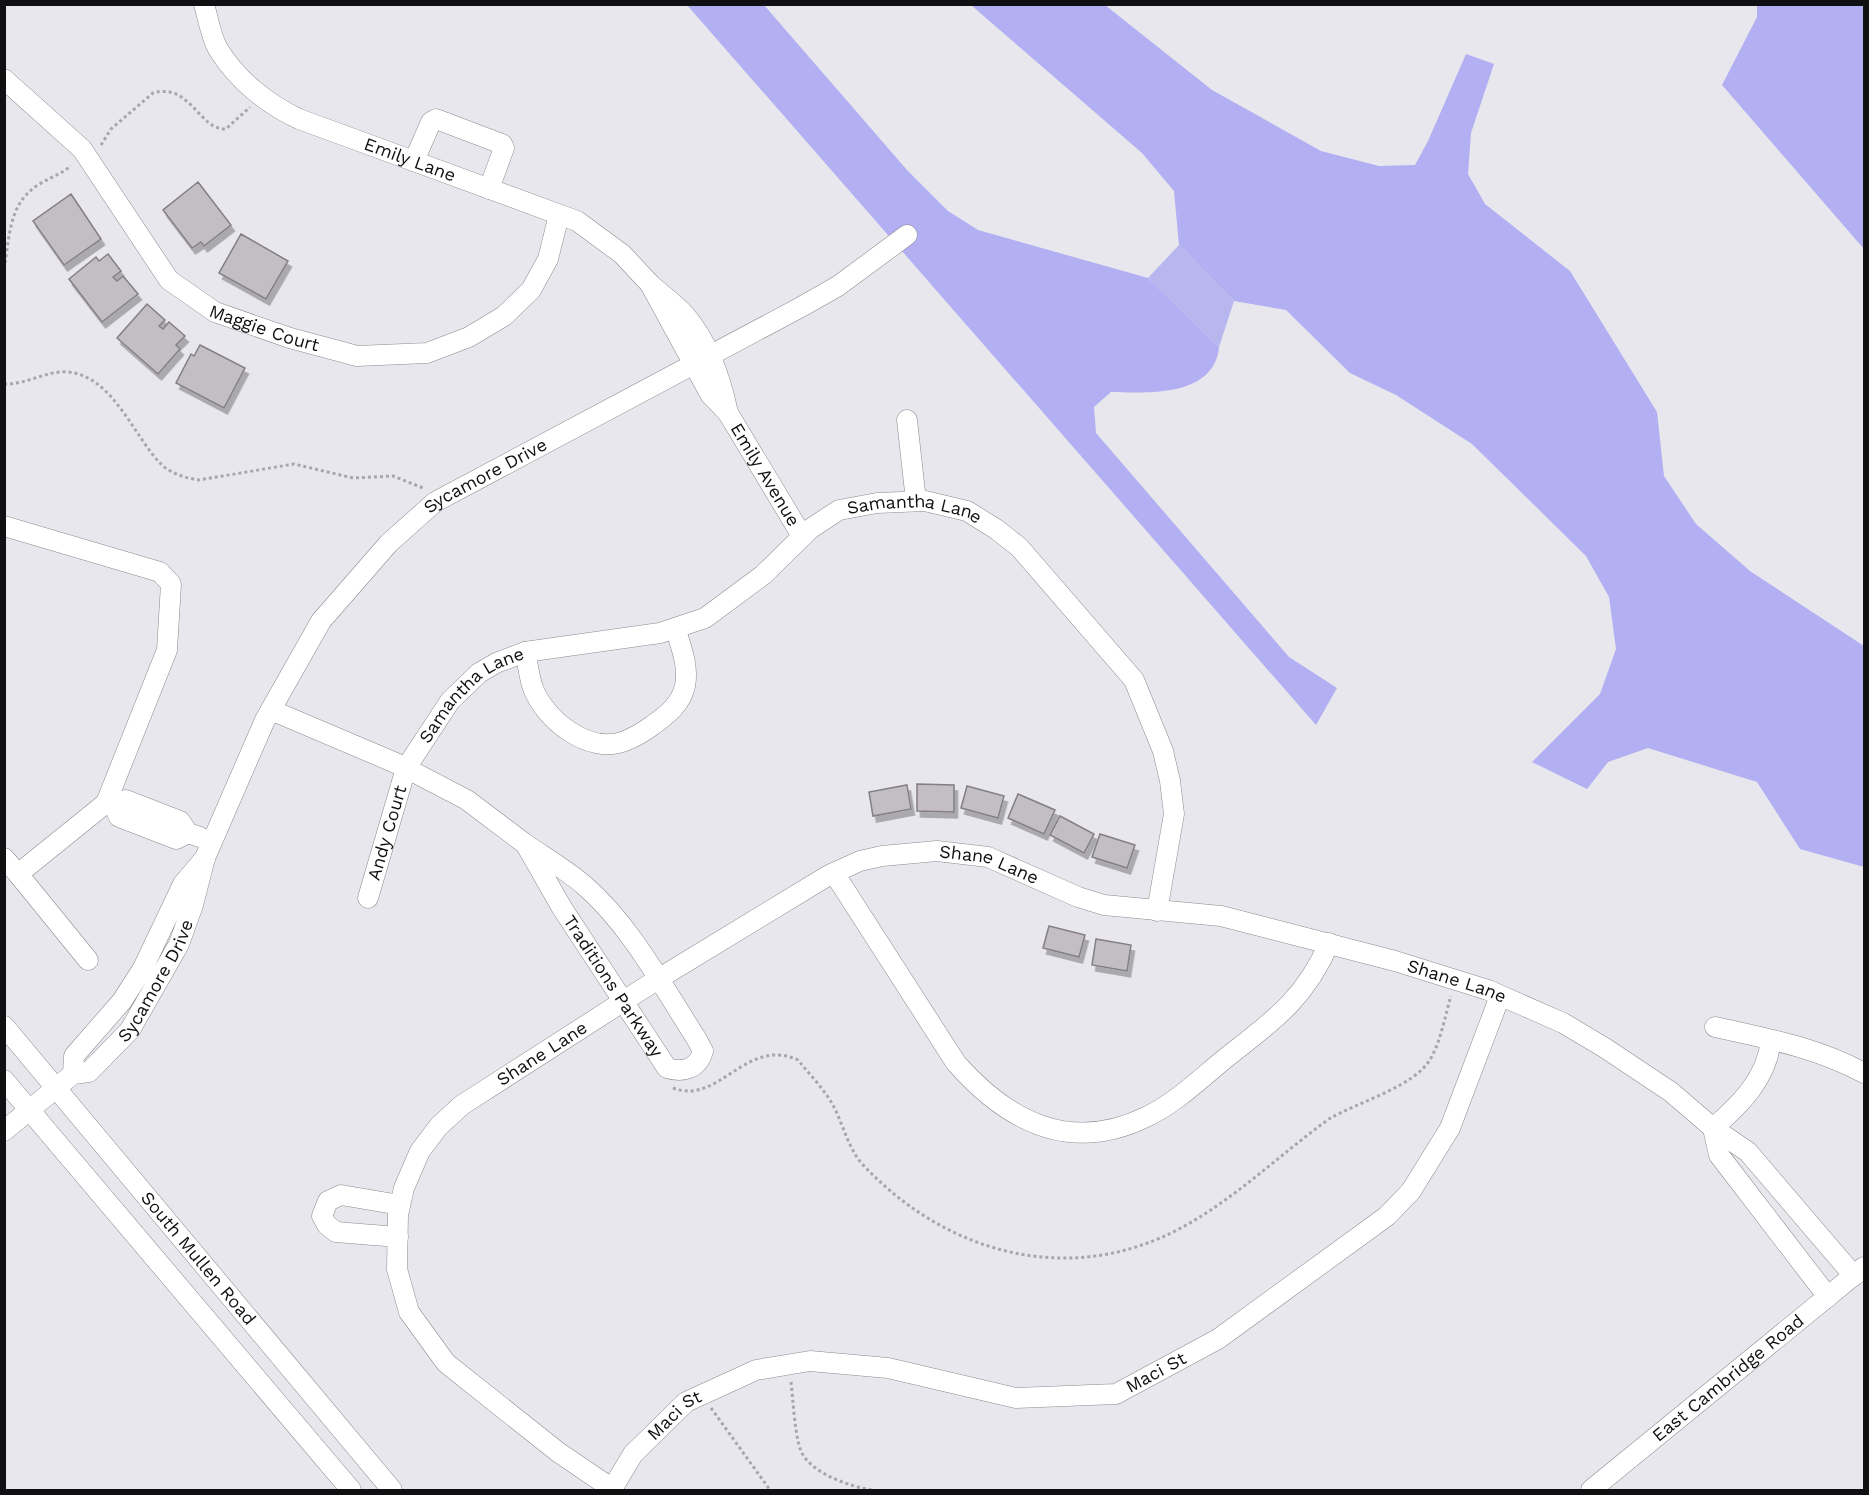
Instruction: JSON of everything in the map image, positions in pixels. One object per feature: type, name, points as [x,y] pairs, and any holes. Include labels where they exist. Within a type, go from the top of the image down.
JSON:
[{"type":"street","name":"Emily Lane","points":[[204,4],[218,49],[260,96],[274,107],[299,119],[577,221],[622,254],[650,284],[685,315],[701,360]]},
{"type":"street","name":"Maggie Court","points":[[4,79],[87,154],[169,280],[215,312],[290,338],[357,356],[427,353],[469,337],[504,316],[531,290],[548,259],[559,215]]},
{"type":"street","points":[[414,161],[430,122],[436,119],[458,127],[502,144],[504,148],[489,189]]},
{"type":"street","name":"Sycamore Drive","points":[[30,1110],[73,1074],[89,1072],[130,1030],[179,944],[190,915],[208,850],[271,710],[321,621],[390,543],[435,502],[838,286],[907,235]]},
{"type":"street","name":"Emily Avenue","points":[[701,360],[722,387],[728,413],[802,536]]},
{"type":"street","points":[[907,420],[916,501]]},
{"type":"street","name":"Samantha Lane","points":[[406,768],[450,700],[479,673],[525,652],[660,633],[705,618],[763,575],[802,536],[839,510],[877,503],[916,501],[967,511],[996,529],[1018,547],[1134,680],[1163,751],[1174,814],[1157,911]]},
{"type":"street","points":[[4,526],[160,572],[171,584],[167,650],[110,804],[18,874]]},
{"type":"street","points":[[525,652],[532,687],[541,703],[556,721],[574,736],[600,742],[623,742],[672,711],[684,688],[686,669],[675,628]]},
{"type":"street","name":"Traditions Parkway","points":[[271,710],[406,768],[467,800],[585,885],[607,909],[658,979],[703,1052],[700,1060],[689,1069],[678,1071],[668,1068],[622,1001],[524,843]]},
{"type":"street","name":"Andy Court","points":[[368,898],[406,768]]},
{"type":"street","points":[[110,804],[119,817],[176,839],[188,833],[208,850]]},
{"type":"street","name":"Sycamore Drive","points":[[73,1074],[74,1056],[122,1001],[143,968],[183,884],[208,850]]},
{"type":"street","name":"Shane Lane","points":[[613,1490],[558,1452],[446,1363],[409,1312],[397,1269],[400,1205],[420,1150],[439,1126],[462,1105],[622,1001],[834,873],[860,861],[904,852],[962,852],[988,856],[1078,897],[1104,905],[1221,916],[1329,943],[1469,984],[1563,1023],[1605,1048],[1686,1103],[1713,1128],[1748,1152],[1859,1271]]},
{"type":"street","points":[[4,858],[88,960]]},
{"type":"street","points":[[834,873],[956,1063],[971,1079],[1021,1119],[1065,1133],[1095,1132],[1121,1126],[1145,1118],[1176,1098],[1287,1010],[1312,978],[1329,943]]},
{"type":"street","points":[[143,968],[160,979]]},
{"type":"street","name":"Maci St","points":[[613,1490],[633,1454],[686,1402],[756,1370],[810,1362],[888,1368],[1016,1398],[1116,1394],[1218,1339],[1395,1208],[1411,1191],[1450,1128],[1500,996]]},
{"type":"street","name":"South Mullen Road","points":[[4,1026],[392,1491]]},
{"type":"street","points":[[1715,1028],[1815,1050],[1864,1073]]},
{"type":"street","points":[[1772,1040],[1769,1056],[1752,1091],[1713,1128],[1719,1155],[1828,1297]]},
{"type":"street","name":"South Mullen Road","points":[[4,1080],[351,1491]]},
{"type":"street","points":[[4,1131],[30,1110]]},
{"type":"street","points":[[398,1237],[336,1232],[327,1226],[322,1216],[328,1201],[341,1195],[400,1205]]},
{"type":"street","name":"East Cambridge Road","points":[[1592,1491],[1859,1271]]},
{"type":"path","points":[[4,269],[11,218],[16,206],[39,184],[57,177],[105,143],[111,129],[153,93],[162,91],[181,96],[220,130],[226,129],[260,96]]},
{"type":"path","points":[[4,384],[15,384],[68,372],[95,383],[122,409],[163,466],[184,477],[199,480],[294,464],[353,478],[393,476],[425,489]]},
{"type":"path","points":[[670,1087],[697,1092],[767,1054],[792,1057],[798,1060],[834,1106],[853,1152],[863,1166],[929,1220],[974,1242],[1007,1253],[1050,1259],[1109,1254],[1139,1246],[1179,1230],[1223,1201],[1329,1119],[1346,1109],[1384,1094],[1425,1066],[1434,1051],[1452,993]]},
{"type":"path","points":[[789,1365],[801,1451],[811,1464],[848,1486],[872,1491]]},
{"type":"path","points":[[702,1395],[770,1491]]},
{"type":"shaded area","points":[[687,5],[764,5],[907,170],[948,211],[978,230],[1148,278],[1219,347],[1214,363],[1205,375],[1193,383],[1177,389],[1161,391],[1111,392],[1094,407],[1096,433],[1289,657],[1337,688],[1316,725]]},
{"type":"shaded area","points":[[971,5],[1105,5],[1212,90],[1321,151],[1379,166],[1415,165],[1466,54],[1494,64],[1471,133],[1468,174],[1485,204],[1570,271],[1657,412],[1664,476],[1696,524],[1750,571],[1864,646],[1864,867],[1800,849],[1757,782],[1648,748],[1608,762],[1587,789],[1532,762],[1600,694],[1616,649],[1609,597],[1586,556],[1472,444],[1396,395],[1350,373],[1286,310],[1234,301],[1179,245],[1174,191],[1142,153]]},
{"type":"shaded area","points":[[1757,5],[1864,5],[1864,249],[1722,85],[1757,17]]},
{"type":"shaded area","points":[[1179,245],[1234,301],[1219,347],[1148,278]]},
{"type":"building","points":[[198,182],[231,225],[204,246],[201,242],[192,248],[163,210]]},
{"type":"building","points":[[71,194],[101,239],[64,265],[33,221]]},
{"type":"building","points":[[241,234],[288,261],[266,299],[219,273]]},
{"type":"building","points":[[108,254],[121,271],[113,277],[117,281],[123,276],[138,294],[102,322],[69,279],[96,257],[99,261]]},
{"type":"building","points":[[147,304],[165,320],[159,326],[163,329],[169,322],[185,336],[176,345],[180,349],[158,374],[117,338]]},
{"type":"building","points":[[200,345],[245,368],[224,408],[176,383],[191,354],[194,356]]},
{"type":"building","points":[[917,784],[954,785],[954,812],[917,811]]},
{"type":"building","points":[[907,785],[911,809],[873,816],[869,792]]},
{"type":"building","points":[[967,786],[1004,796],[998,818],[961,808]]},
{"type":"building","points":[[1018,794],[1055,810],[1044,834],[1008,818]]},
{"type":"building","points":[[1060,816],[1094,834],[1084,853],[1050,835]]},
{"type":"building","points":[[1100,834],[1135,845],[1127,868],[1092,857]]},
{"type":"building","points":[[1049,926],[1085,935],[1079,957],[1043,948]]},
{"type":"building","points":[[1096,939],[1131,945],[1127,971],[1092,965]]}]
